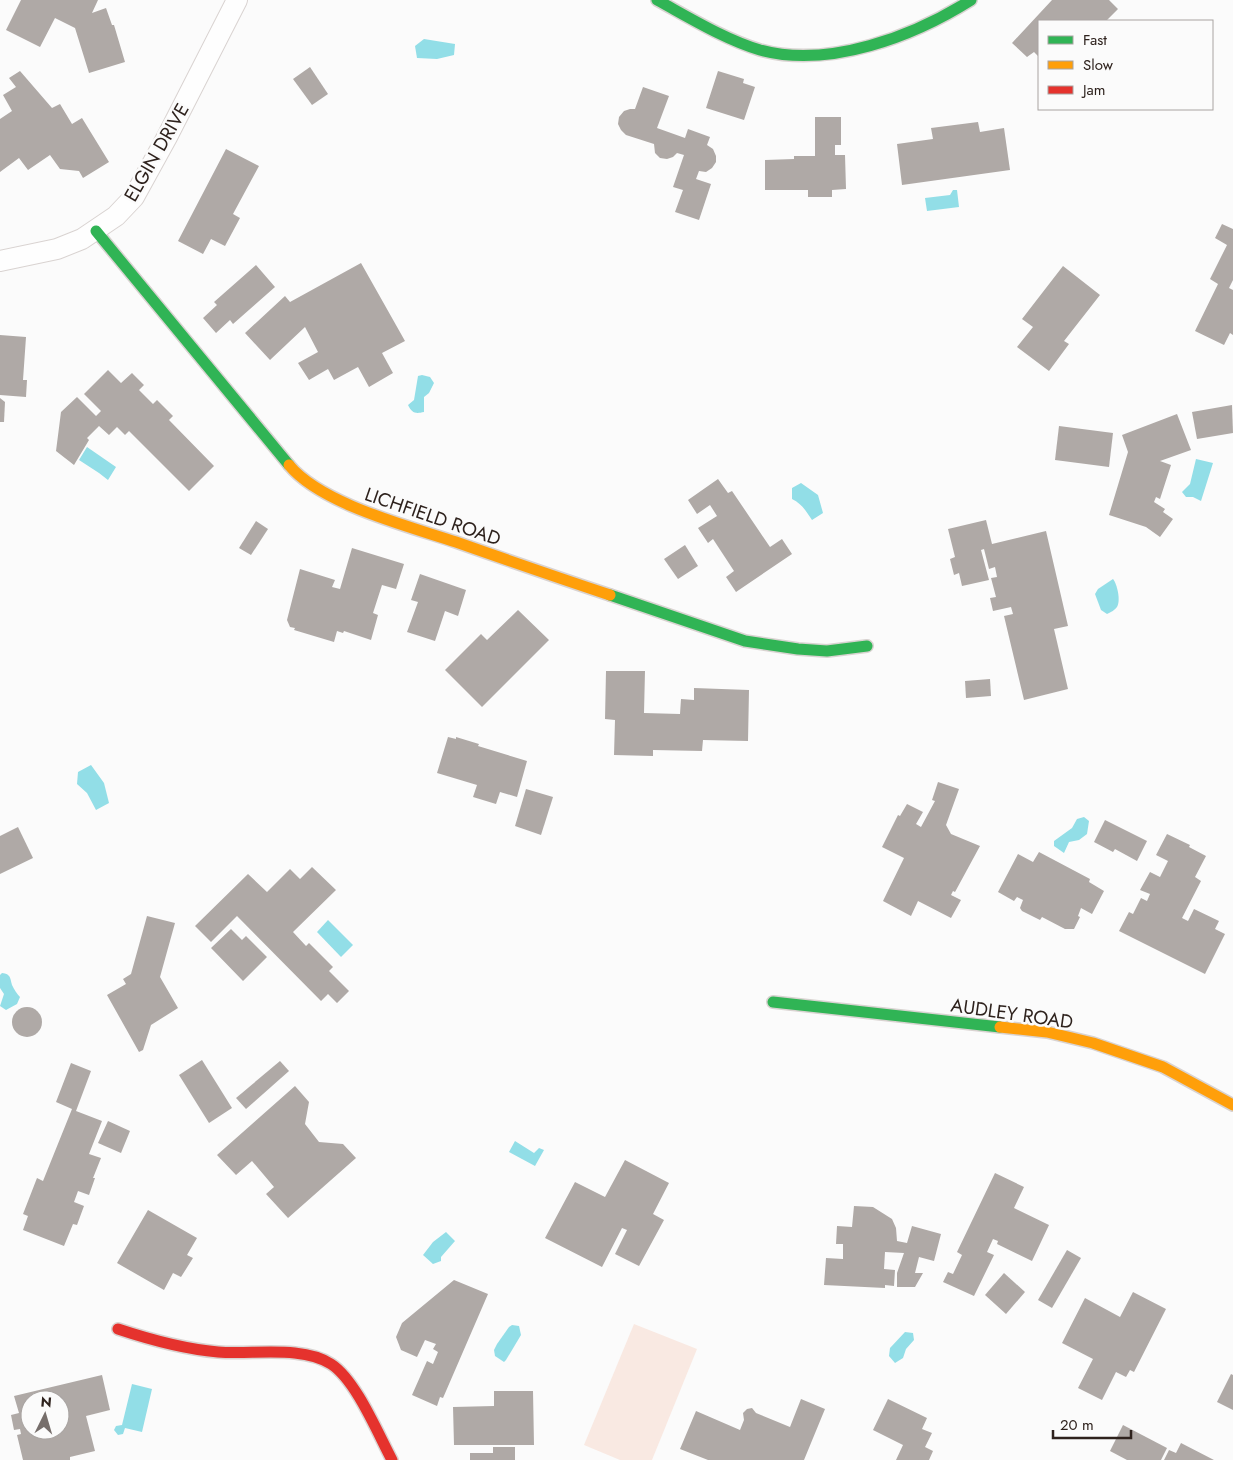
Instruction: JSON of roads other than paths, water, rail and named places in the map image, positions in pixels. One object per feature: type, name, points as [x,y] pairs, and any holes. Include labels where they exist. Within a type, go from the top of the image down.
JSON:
[{"type":"street","name":"ELGIN DRIVE","points":[[0,261],[57,249],[82,239],[96,232],[116,216],[134,197],[167,138],[237,0]]},
{"type":"street","points":[[657,0],[751,47],[774,53],[799,55],[826,54],[875,44],[935,22],[972,0]]},
{"type":"street","name":"LICHFIELD ROAD","points":[[96,232],[293,470],[313,486],[338,500],[366,512],[745,641],[798,649],[827,651],[867,646]]},
{"type":"street","name":"AUDLEY ROAD","points":[[774,1002],[1047,1032],[1093,1043],[1163,1067],[1233,1104]]},
{"type":"street","points":[[118,1329],[151,1340],[180,1346],[240,1353],[308,1355],[332,1364],[357,1394],[392,1460]]},
{"type":"water","points":[[424,39],[455,44],[454,55],[437,59],[417,58],[415,46]]},
{"type":"water","points":[[953,190],[957,190],[959,207],[927,211],[925,198],[950,195]]},
{"type":"water","points":[[418,376],[430,377],[434,383],[429,393],[424,397],[424,412],[416,413],[408,405],[414,400]]},
{"type":"water","points":[[87,447],[116,467],[108,480],[79,460]]},
{"type":"water","points":[[1196,459],[1213,463],[1201,501],[1193,497],[1186,497],[1182,492],[1190,484]]},
{"type":"water","points":[[801,483],[818,495],[823,513],[812,520],[801,505],[792,499],[792,488]]},
{"type":"water","points":[[1113,579],[1116,584],[1119,600],[1117,607],[1107,614],[1101,610],[1095,594],[1098,589]]},
{"type":"water","points":[[91,765],[104,783],[109,803],[96,810],[87,793],[77,784],[78,772]]},
{"type":"water","points":[[1084,817],[1089,821],[1087,834],[1079,840],[1069,842],[1064,853],[1054,846],[1054,841],[1072,828],[1077,819]]},
{"type":"water","points":[[328,920],[353,945],[341,957],[317,932]]},
{"type":"water","points":[[2,973],[10,977],[12,985],[20,997],[17,1004],[6,1010],[0,1006],[4,994],[0,988],[0,975]]},
{"type":"water","points":[[515,1141],[534,1153],[539,1148],[544,1150],[535,1166],[509,1152]]},
{"type":"water","points":[[446,1232],[455,1241],[441,1257],[441,1261],[433,1264],[423,1255],[433,1242]]},
{"type":"water","points":[[512,1325],[519,1326],[521,1335],[504,1362],[495,1356],[494,1350]]},
{"type":"water","points":[[905,1332],[913,1333],[914,1340],[906,1349],[903,1358],[895,1363],[889,1356],[890,1348]]},
{"type":"water","points":[[132,1384],[152,1389],[142,1432],[125,1428],[123,1434],[118,1435],[114,1430],[116,1426],[122,1425]]}]
